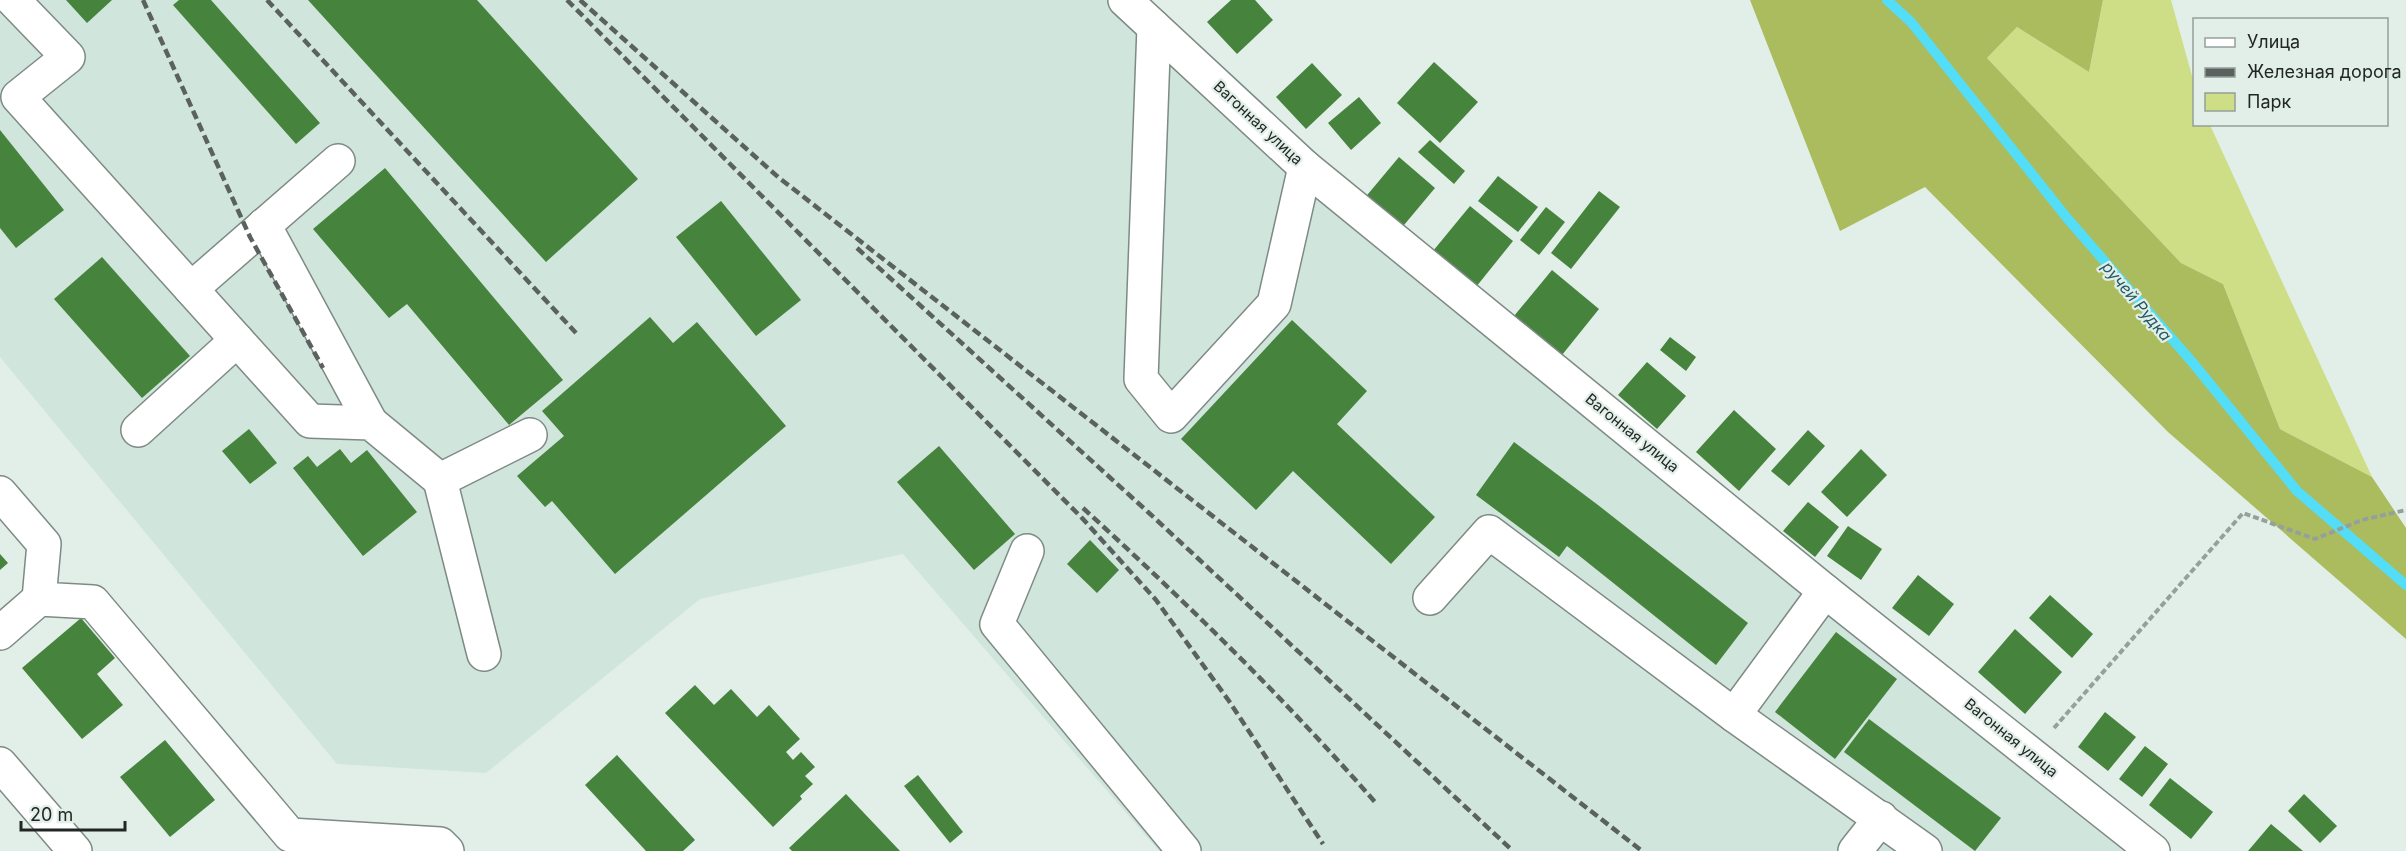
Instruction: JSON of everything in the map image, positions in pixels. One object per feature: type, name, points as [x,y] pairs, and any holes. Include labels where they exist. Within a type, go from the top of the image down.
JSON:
[{"type":"street","points":[[13,0],[68,57],[18,97],[310,421],[371,423]]},
{"type":"street","name":"Вагонная улица","points":[[1125,0],[1305,167],[1825,591],[2153,851]]},
{"type":"street","points":[[1154,27],[1141,379],[1171,416],[1274,304],[1305,167]]},
{"type":"street","points":[[191,289],[338,161]]},
{"type":"street","points":[[264,225],[371,423],[440,480],[484,654]]},
{"type":"street","points":[[138,430],[237,340]]},
{"type":"street","points":[[440,480],[530,435]]},
{"type":"street","points":[[0,493],[44,544],[39,599],[0,633]]},
{"type":"street","points":[[1430,598],[1489,532],[1734,715],[1925,851]]},
{"type":"street","points":[[1027,551],[997,624],[1184,851]]},
{"type":"street","points":[[1734,715],[1825,591]]},
{"type":"street","points":[[39,599],[93,602],[290,835],[440,844],[447,851]]},
{"type":"street","points":[[0,764],[75,851]]},
{"type":"street","points":[[1856,851],[1881,818]]},
{"type":"path","points":[[2031,754],[2243,513],[2315,539],[2362,520],[2406,510]]},
{"type":"shaded area","points":[[0,0],[1124,0],[2152,851],[1159,851],[903,554],[700,599],[486,773],[337,764],[0,357]]},
{"type":"green space","points":[[1750,0],[2103,0],[2089,72],[2017,27],[1987,58],[2181,263],[2223,284],[2280,429],[2372,477],[2406,528],[2406,639],[2168,432],[1925,187],[1840,231]]},
{"type":"green space","points":[[2103,0],[2171,0],[2193,79],[2193,126],[2210,126],[2372,477],[2280,429],[2223,284],[2181,263],[1987,58],[2017,27],[2089,72]]},
{"type":"building","points":[[66,0],[112,0],[87,23]]},
{"type":"building","points":[[179,0],[211,0],[320,123],[296,144],[173,5]]},
{"type":"building","points":[[308,0],[477,0],[638,179],[546,262]]},
{"type":"building","points":[[1231,0],[1255,0],[1273,20],[1237,54],[1207,22]]},
{"type":"building","points":[[1434,62],[1478,102],[1440,143],[1397,103]]},
{"type":"building","points":[[1312,63],[1342,95],[1306,129],[1276,97]]},
{"type":"building","points":[[1359,97],[1381,123],[1351,150],[1328,123]]},
{"type":"building","points":[[0,130],[64,210],[16,248],[0,228]]},
{"type":"building","points":[[1430,140],[1465,171],[1454,184],[1418,152]]},
{"type":"building","points":[[1399,157],[1435,188],[1399,231],[1363,200]]},
{"type":"building","points":[[385,168],[563,380],[509,425],[407,304],[389,318],[313,229]]},
{"type":"building","points":[[1498,176],[1538,207],[1518,232],[1478,201]]},
{"type":"building","points":[[1599,191],[1620,207],[1571,269],[1551,253]]},
{"type":"building","points":[[721,201],[801,300],[756,336],[676,237]]},
{"type":"building","points":[[1470,206],[1513,241],[1476,287],[1433,251]]},
{"type":"building","points":[[1546,207],[1565,222],[1539,255],[1520,240]]},
{"type":"building","points":[[102,257],[190,356],[142,398],[54,299]]},
{"type":"building","points":[[1552,270],[1599,309],[1562,355],[1514,316]]},
{"type":"building","points":[[650,317],[673,343],[697,322],[786,426],[615,574],[552,501],[545,507],[517,476],[564,436],[542,411]]},
{"type":"building","points":[[1292,320],[1367,391],[1337,424],[1435,517],[1391,564],[1293,471],[1256,510],[1181,439]]},
{"type":"building","points":[[1670,337],[1696,357],[1686,371],[1660,350]]},
{"type":"building","points":[[1647,362],[1686,396],[1657,429],[1618,395]]},
{"type":"building","points":[[1734,410],[1776,449],[1739,491],[1696,452]]},
{"type":"building","points":[[249,429],[277,463],[250,484],[222,451]]},
{"type":"building","points":[[1808,430],[1825,446],[1789,486],[1771,471]]},
{"type":"building","points":[[1514,442],[1748,623],[1716,665],[1567,546],[1559,557],[1476,495]]},
{"type":"building","points":[[939,446],[1015,534],[974,570],[897,482]]},
{"type":"building","points":[[340,449],[351,463],[367,450],[417,512],[363,556],[293,468],[308,456],[317,467]]},
{"type":"building","points":[[1861,449],[1887,475],[1847,517],[1821,492]]},
{"type":"building","points":[[1808,502],[1839,527],[1815,557],[1783,531]]},
{"type":"building","points":[[1848,526],[1882,549],[1861,580],[1827,556]]},
{"type":"building","points":[[1090,540],[1119,570],[1097,593],[1067,564]]},
{"type":"building","points":[[0,554],[8,563],[0,570]]},
{"type":"building","points":[[1918,575],[1954,604],[1929,636],[1892,608]]},
{"type":"building","points":[[2050,595],[2093,634],[2072,658],[2029,618]]},
{"type":"building","points":[[81,618],[115,658],[97,674],[123,705],[82,739],[22,668]]},
{"type":"building","points":[[2015,629],[2062,672],[2025,714],[1978,672]]},
{"type":"building","points":[[1836,632],[1897,679],[1835,759],[1775,712]]},
{"type":"building","points":[[695,685],[714,705],[731,689],[757,717],[769,705],[800,739],[786,752],[793,760],[801,752],[815,767],[805,776],[813,784],[800,796],[802,799],[773,827],[665,713]]},
{"type":"building","points":[[2105,712],[2136,737],[2108,771],[2078,747]]},
{"type":"building","points":[[1869,719],[2001,818],[1975,851],[1844,752]]},
{"type":"building","points":[[165,740],[215,800],[170,837],[120,777]]},
{"type":"building","points":[[2145,746],[2168,764],[2142,797],[2119,779]]},
{"type":"building","points":[[617,755],[695,840],[683,851],[646,851],[585,785]]},
{"type":"building","points":[[918,775],[963,832],[950,843],[904,786]]},
{"type":"building","points":[[2170,778],[2213,812],[2191,839],[2149,805]]},
{"type":"building","points":[[846,794],[900,851],[792,851],[789,848]]},
{"type":"building","points":[[2304,794],[2337,826],[2320,843],[2288,811]]},
{"type":"building","points":[[2271,824],[2303,851],[2248,851]]},
{"type":"waterway","name":"ручей Рудка","points":[[1887,0],[1911,22],[2067,218],[2193,363],[2297,491],[2406,585]]},
{"type":"railway","points":[[143,0],[250,237],[323,368]]},
{"type":"railway","points":[[267,0],[576,333]]},
{"type":"railway","points":[[567,0],[1082,518],[1156,600],[1229,701],[1323,844]]},
{"type":"railway","points":[[580,0],[778,177],[1642,851]]},
{"type":"railway","points":[[857,248],[1148,512],[1513,851]]},
{"type":"railway","points":[[1083,508],[1233,651],[1341,763],[1375,802]]}]
